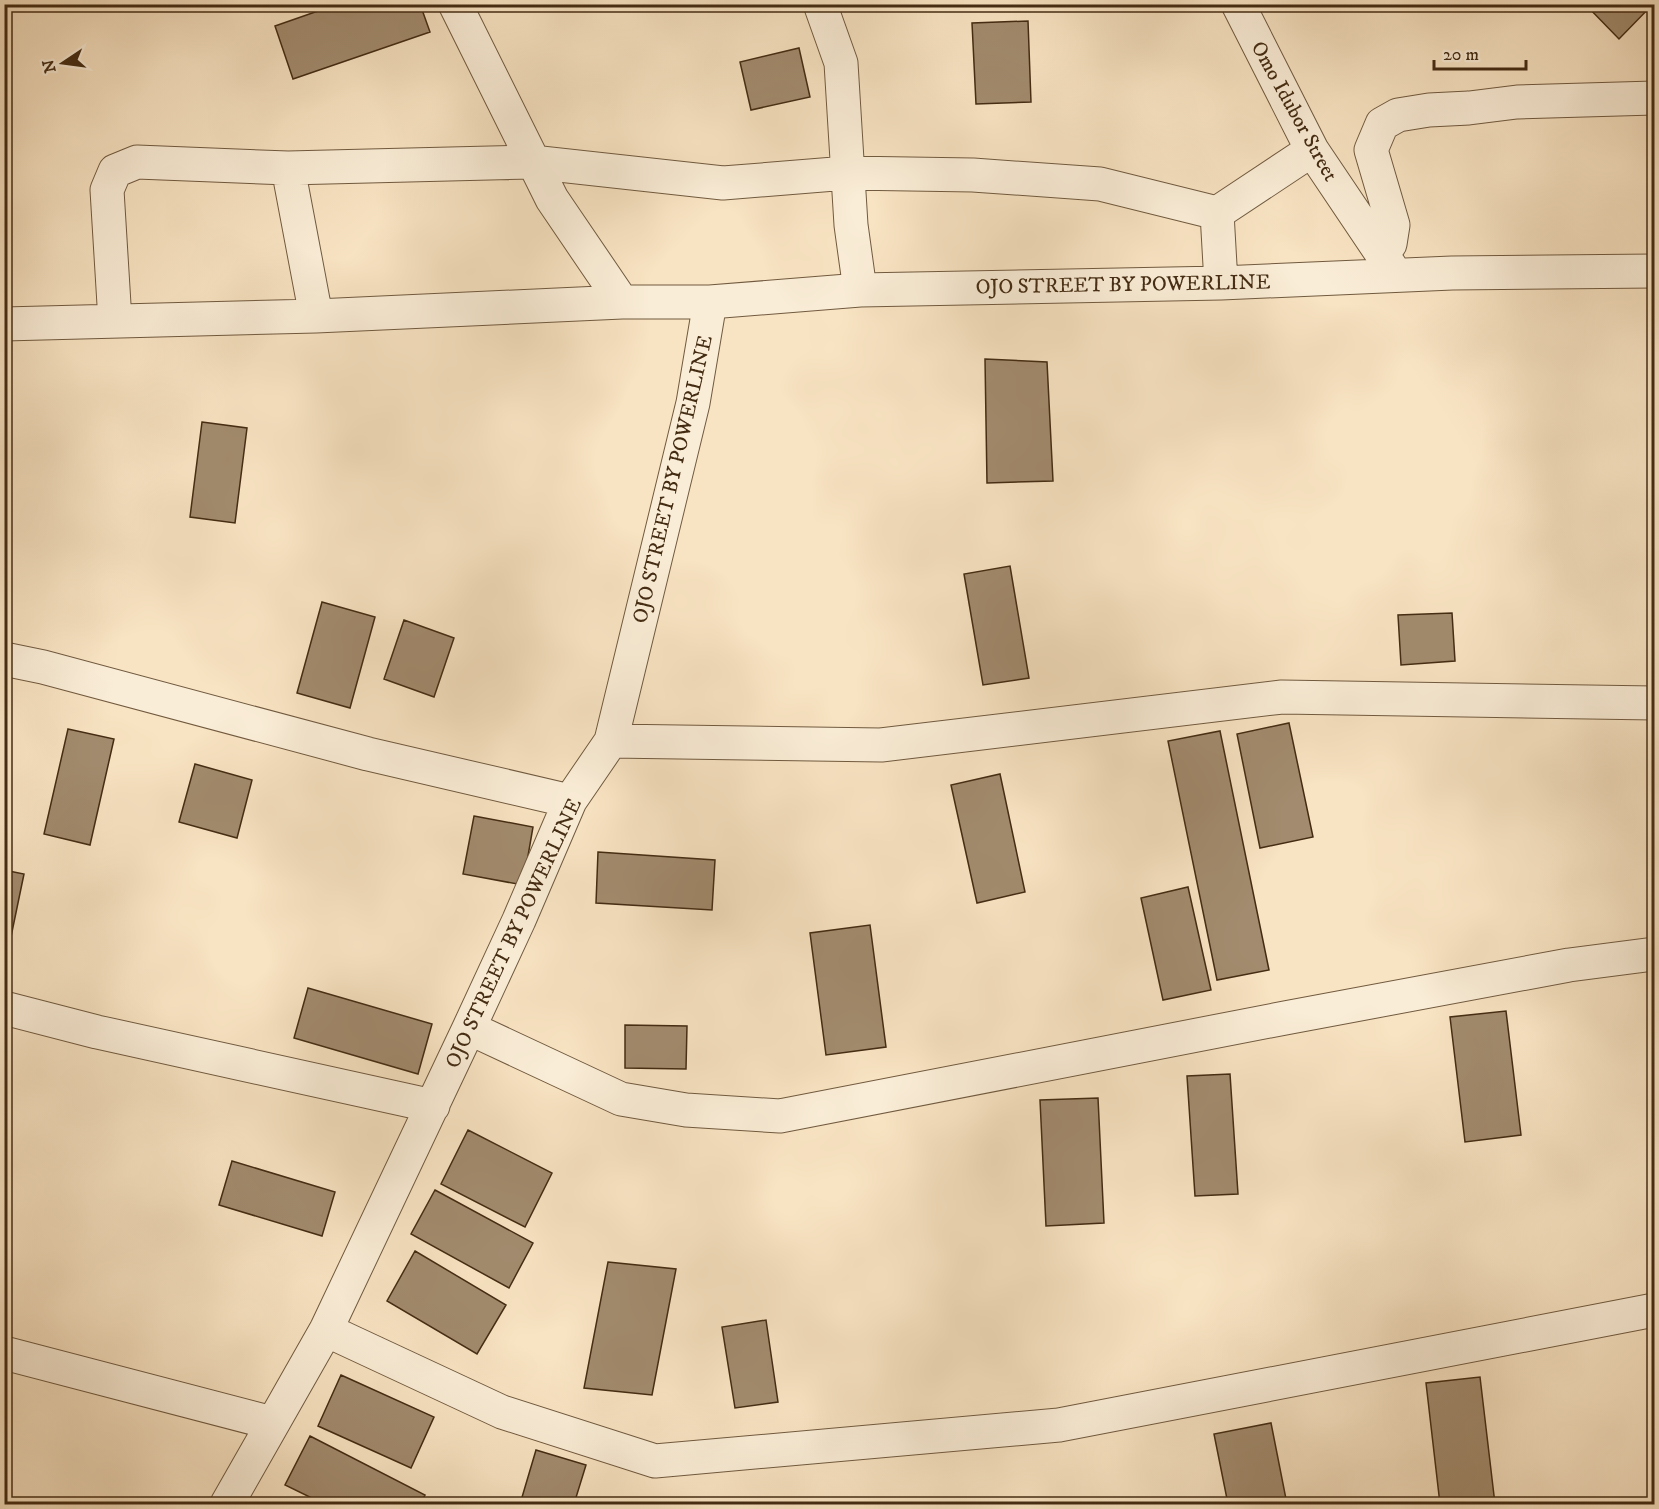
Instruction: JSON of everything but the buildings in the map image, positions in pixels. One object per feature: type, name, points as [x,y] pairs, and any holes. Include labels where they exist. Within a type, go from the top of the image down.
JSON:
[{"type":"street","points":[[455,4],[552,199],[622,302]]},
{"type":"street","points":[[819,4],[841,63],[851,225],[860,290]]},
{"type":"street","name":"Omo Idubor Street","points":[[1238,4],[1312,150],[1389,265]]},
{"type":"street","points":[[1389,265],[1393,225],[1371,150],[1382,124],[1398,115],[1430,110],[1517,102],[1654,98]]},
{"type":"street","points":[[115,321],[107,190],[115,171],[137,162],[288,168],[532,162],[723,183],[847,172],[973,175],[1100,184],[1217,213],[1312,150]]},
{"type":"street","points":[[288,168],[316,316]]},
{"type":"street","points":[[1217,213],[1221,283]]},
{"type":"street","name":"OJO STREET BY POWERLINE","points":[[227,1504],[326,1330],[469,1028],[570,801],[611,741],[693,403],[710,302],[860,290],[1221,283],[1389,265],[1654,271]]},
{"type":"street","points":[[4,324],[316,316],[622,302],[710,302]]},
{"type":"street","points":[[4,659],[43,667],[368,754],[570,801]]},
{"type":"street","points":[[611,741],[881,745],[1281,697],[1654,703]]},
{"type":"street","points":[[469,1028],[621,1099],[686,1110],[780,1116],[1569,965],[1654,954]]},
{"type":"street","points":[[4,1008],[98,1032],[433,1106]]},
{"type":"street","points":[[326,1330],[502,1412],[655,1461],[1059,1425],[1654,1310]]},
{"type":"street","points":[[4,1353],[272,1423]]}]
